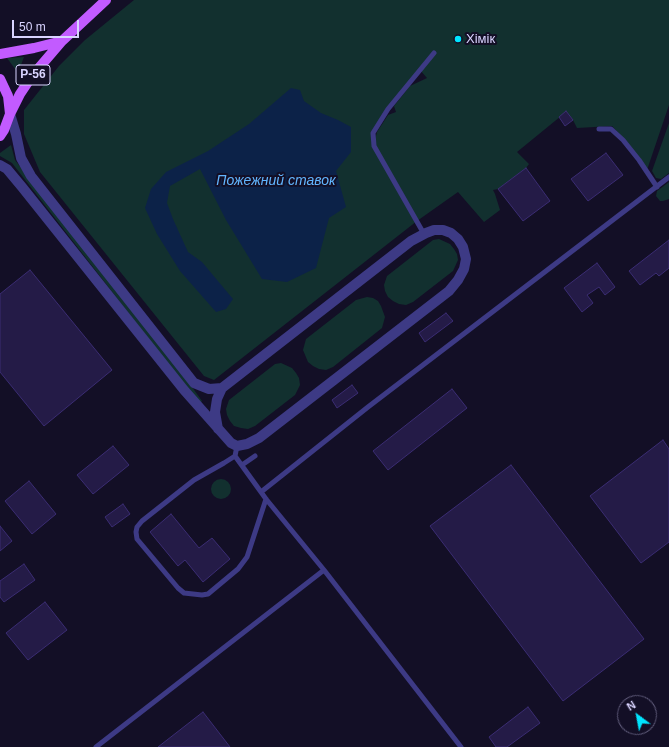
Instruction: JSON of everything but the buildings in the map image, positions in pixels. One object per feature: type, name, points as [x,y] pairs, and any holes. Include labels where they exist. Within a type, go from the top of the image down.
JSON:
[{"type":"main road","name":"Р-56","points":[[0,136],[20,94],[32,76],[62,41],[106,0]]},
{"type":"main road","name":"Р-56","points":[[0,54],[62,41]]},
{"type":"main road","points":[[0,79],[8,96],[10,114]]},
{"type":"street","points":[[10,114],[21,158],[31,176],[194,383],[210,389],[222,388]]},
{"type":"street","points":[[0,165],[7,169],[17,181],[184,390],[236,451],[259,438],[449,291],[464,270],[466,259],[464,247],[458,239],[451,233],[443,230],[434,230],[406,245],[222,388],[217,399],[214,412],[218,429]]},
{"type":"lane","points":[[424,234],[374,146],[373,133],[388,110],[434,53]]},
{"type":"lane","points":[[599,129],[611,128],[639,160],[657,187]]},
{"type":"lane","points":[[261,492],[669,177]]},
{"type":"lane","points":[[266,499],[247,557],[238,569],[208,594],[202,595],[184,593],[178,588],[137,539],[137,527],[142,521],[194,480],[224,463],[236,451],[242,464],[266,499],[324,570],[461,747]]},
{"type":"lane","points":[[242,464],[255,456]]},
{"type":"lane","points":[[96,747],[324,570]]},
{"type":"green space","points":[[134,0],[669,0],[669,105],[647,170],[625,140],[612,126],[577,128],[573,120],[566,112],[517,152],[529,164],[526,168],[498,189],[493,190],[500,210],[484,222],[458,192],[417,221],[214,380],[204,376],[40,172],[24,134],[24,110],[59,66],[85,40]],"holes":[[[420,70],[427,78],[410,86],[394,106],[396,112],[388,115],[377,132],[374,144],[373,133]]]},
{"type":"green space","points":[[24,57],[18,73],[7,58]]},
{"type":"green space","points":[[669,123],[669,173],[661,179],[656,178],[652,171]]},
{"type":"green space","points":[[11,145],[15,160],[192,387],[202,401],[200,403],[12,163],[0,156],[0,153]]},
{"type":"green space","points":[[669,182],[669,199],[660,201],[656,196],[657,191]]},
{"type":"green space","points":[[439,239],[450,244],[457,254],[458,260],[453,271],[413,302],[406,305],[399,304],[388,297],[384,285],[387,276],[433,240]]},
{"type":"green space","points":[[367,297],[378,301],[381,306],[385,317],[382,328],[333,367],[326,370],[319,369],[308,362],[303,350],[306,339],[356,300]]},
{"type":"green space","points":[[281,363],[292,368],[299,378],[300,385],[295,395],[255,426],[248,429],[234,426],[227,415],[226,409],[229,400],[275,364]]},
{"type":"green space","points":[[217,479],[225,479],[231,485],[231,493],[225,499],[217,499],[211,493],[211,485]]},
{"type":"water","name":"Пожежний ставок","points":[[291,88],[300,90],[304,101],[321,113],[351,127],[351,152],[336,171],[346,207],[329,218],[316,268],[287,282],[262,279],[226,220],[200,169],[170,186],[167,203],[188,252],[202,262],[233,299],[226,309],[216,312],[180,271],[157,234],[145,208],[151,189],[166,172],[208,151],[249,124]]},
{"type":"place","name":"Хімік","points":[[458,39]]}]
